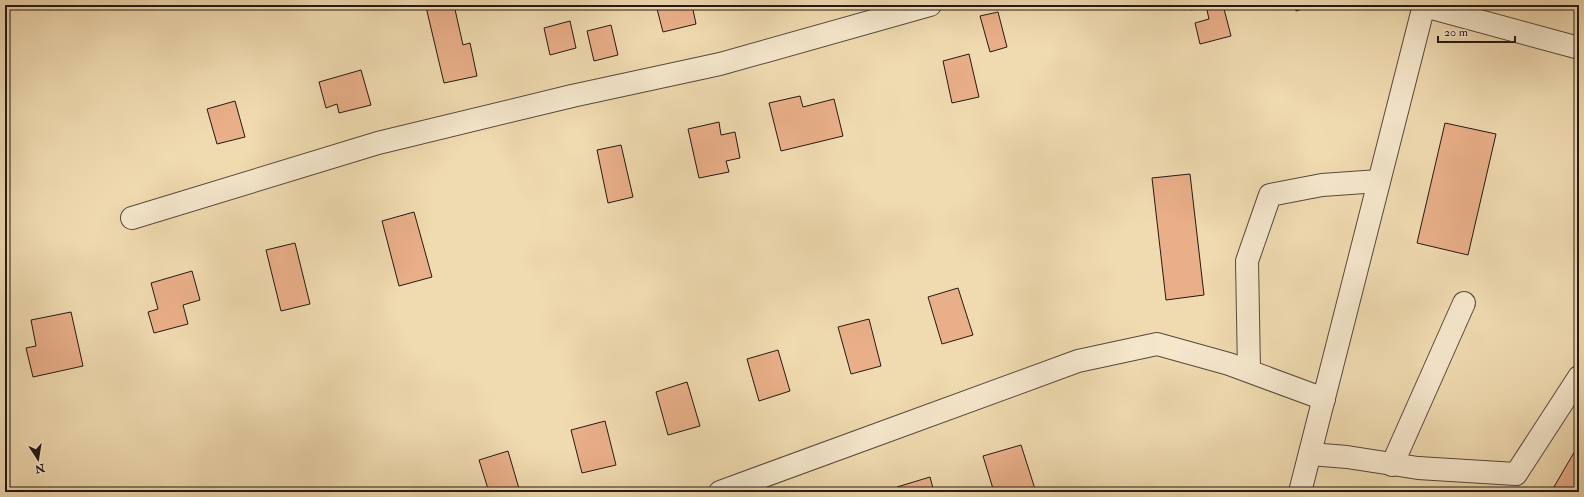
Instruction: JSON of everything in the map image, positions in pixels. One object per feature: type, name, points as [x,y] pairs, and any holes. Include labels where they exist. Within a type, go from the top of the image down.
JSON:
[{"type":"street","points":[[132,218],[378,143],[572,96],[720,64],[930,5]]},
{"type":"street","points":[[1300,492],[1424,6],[1579,48]]},
{"type":"street","points":[[1249,371],[1247,261],[1270,195],[1322,185],[1379,181]]},
{"type":"street","points":[[1392,465],[1464,303]]},
{"type":"street","points":[[720,492],[1078,361],[1157,344],[1229,364],[1324,399]]},
{"type":"street","points":[[1310,454],[1347,457],[1418,468],[1516,474],[1579,377]]},
{"type":"building","points":[[434,5],[454,5],[463,45],[470,43],[477,76],[444,83],[426,7]]},
{"type":"building","points":[[656,5],[692,5],[696,24],[663,32]]},
{"type":"building","points":[[1190,5],[1223,5],[1231,36],[1200,44],[1195,23],[1209,19],[1206,6],[1191,10]]},
{"type":"building","points":[[1294,5],[1315,5],[1296,11]]},
{"type":"building","points":[[998,12],[1007,47],[990,52],[980,16]]},
{"type":"building","points":[[570,21],[576,48],[550,55],[544,28]]},
{"type":"building","points":[[611,25],[618,55],[594,61],[587,31]]},
{"type":"building","points":[[969,54],[979,97],[952,103],[943,61]]},
{"type":"building","points":[[361,70],[371,105],[339,113],[337,104],[326,108],[319,82]]},
{"type":"building","points":[[800,96],[803,107],[834,99],[843,136],[781,151],[769,103]]},
{"type":"building","points":[[235,101],[245,137],[217,144],[207,109]]},
{"type":"building","points":[[719,122],[721,135],[735,132],[740,158],[726,161],[729,172],[699,178],[688,129]]},
{"type":"building","points":[[1445,123],[1496,134],[1468,255],[1417,243]]},
{"type":"building","points":[[621,145],[633,197],[608,203],[597,150]]},
{"type":"building","points":[[1190,174],[1204,295],[1166,300],[1152,178]]},
{"type":"building","points":[[414,212],[432,277],[399,286],[382,221]]},
{"type":"building","points":[[295,243],[310,304],[281,311],[266,250]]},
{"type":"building","points":[[192,271],[200,300],[183,305],[188,324],[154,333],[148,312],[158,309],[151,283]]},
{"type":"building","points":[[958,288],[973,335],[942,344],[928,297]]},
{"type":"building","points":[[71,312],[83,366],[33,377],[26,348],[36,346],[31,320]]},
{"type":"building","points":[[869,319],[881,366],[851,374],[838,327]]},
{"type":"building","points":[[778,350],[790,391],[759,401],[747,359]]},
{"type":"building","points":[[687,382],[700,426],[668,435],[656,392]]},
{"type":"building","points":[[605,421],[616,465],[582,473],[571,430]]},
{"type":"building","points":[[1579,444],[1579,492],[1551,492]]},
{"type":"building","points":[[1021,445],[1035,489],[1024,492],[994,492],[983,456]]},
{"type":"building","points":[[508,451],[520,492],[489,492],[479,460]]},
{"type":"building","points":[[930,477],[934,492],[898,492],[897,487]]}]
